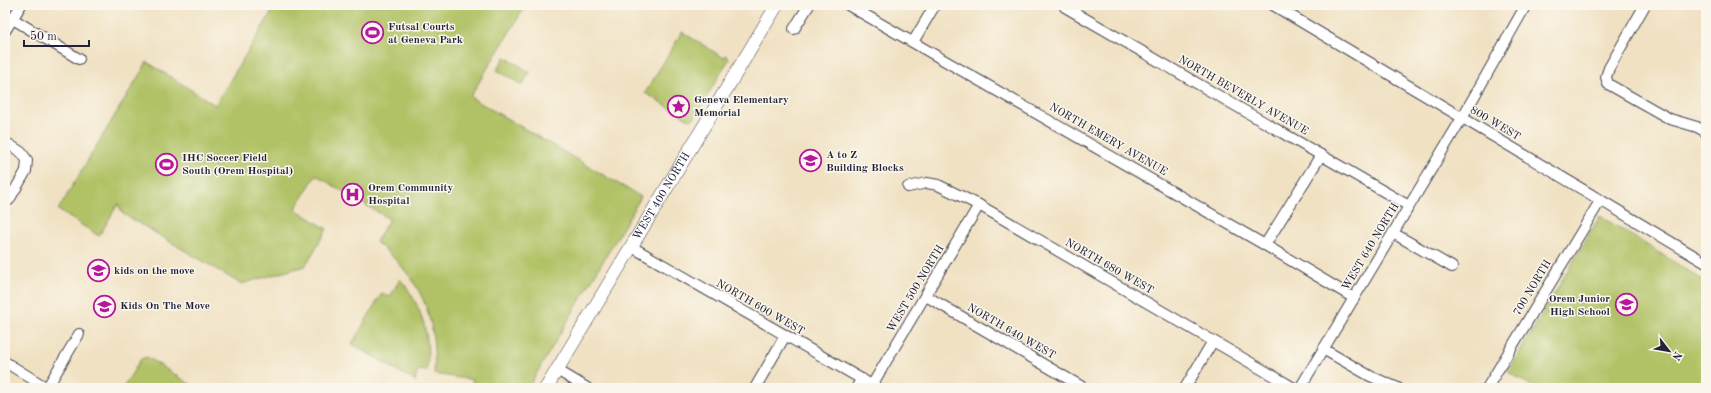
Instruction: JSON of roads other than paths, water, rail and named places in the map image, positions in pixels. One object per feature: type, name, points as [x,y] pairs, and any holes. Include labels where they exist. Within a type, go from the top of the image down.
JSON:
[{"type":"main road","name":"WEST 400 NORTH","points":[[546,388],[777,5]]},
{"type":"street","points":[[5,31],[21,5]]},
{"type":"street","points":[[794,29],[809,5]]},
{"type":"street","name":"NORTH EMERY AVENUE","points":[[848,5],[1265,245],[1354,298]]},
{"type":"street","points":[[914,42],[936,5]]},
{"type":"street","name":"800 WEST","points":[[1273,5],[1706,263]]},
{"type":"street","name":"WEST 640 NORTH","points":[[1300,388],[1462,118],[1526,5]]},
{"type":"street","points":[[1645,5],[1608,68],[1606,77],[1608,84],[1670,119],[1697,127],[1706,132]]},
{"type":"street","name":"NORTH BEVERLY AVENUE","points":[[1065,6],[1409,206]]},
{"type":"street","points":[[12,18],[79,59]]},
{"type":"street","points":[[5,142],[21,152],[27,160],[26,171],[9,200],[5,203]]},
{"type":"street","points":[[1265,245],[1321,155]]},
{"type":"street","name":"NORTH 680 WEST","points":[[908,187],[927,183],[938,185],[979,205],[1294,388]]},
{"type":"street","name":"700 NORTH","points":[[1487,388],[1600,201]]},
{"type":"street","name":"WEST 500 NORTH","points":[[874,387],[979,205]]},
{"type":"street","points":[[1393,233],[1452,267]]},
{"type":"street","name":"NORTH 600 WEST","points":[[632,247],[785,336],[859,384],[874,387]]},
{"type":"street","name":"NORTH 640 WEST","points":[[926,296],[1084,388]]},
{"type":"street","points":[[5,362],[47,388],[79,334]]},
{"type":"street","points":[[755,388],[785,336]]},
{"type":"street","points":[[1185,388],[1213,341]]},
{"type":"street","points":[[1323,350],[1370,376],[1398,388]]},
{"type":"street","points":[[557,370],[587,388]]},
{"type":"place","name":"Futsal Courts at Geneva Park","points":[[373,33]]},
{"type":"place","name":"Geneva Elementary Memorial","points":[[679,106]]},
{"type":"place","name":"A to Z Building Blocks","points":[[810,161]]},
{"type":"place","name":"IHC Soccer Field South (Orem Hospital)","points":[[167,164]]},
{"type":"place","name":"Orem Community Hospital","points":[[352,194]]},
{"type":"place","name":"kids on the move","points":[[99,271]]},
{"type":"place","name":"Orem Junior High School","points":[[1626,305]]},
{"type":"place","name":"Kids On The Move","points":[[105,306]]}]
